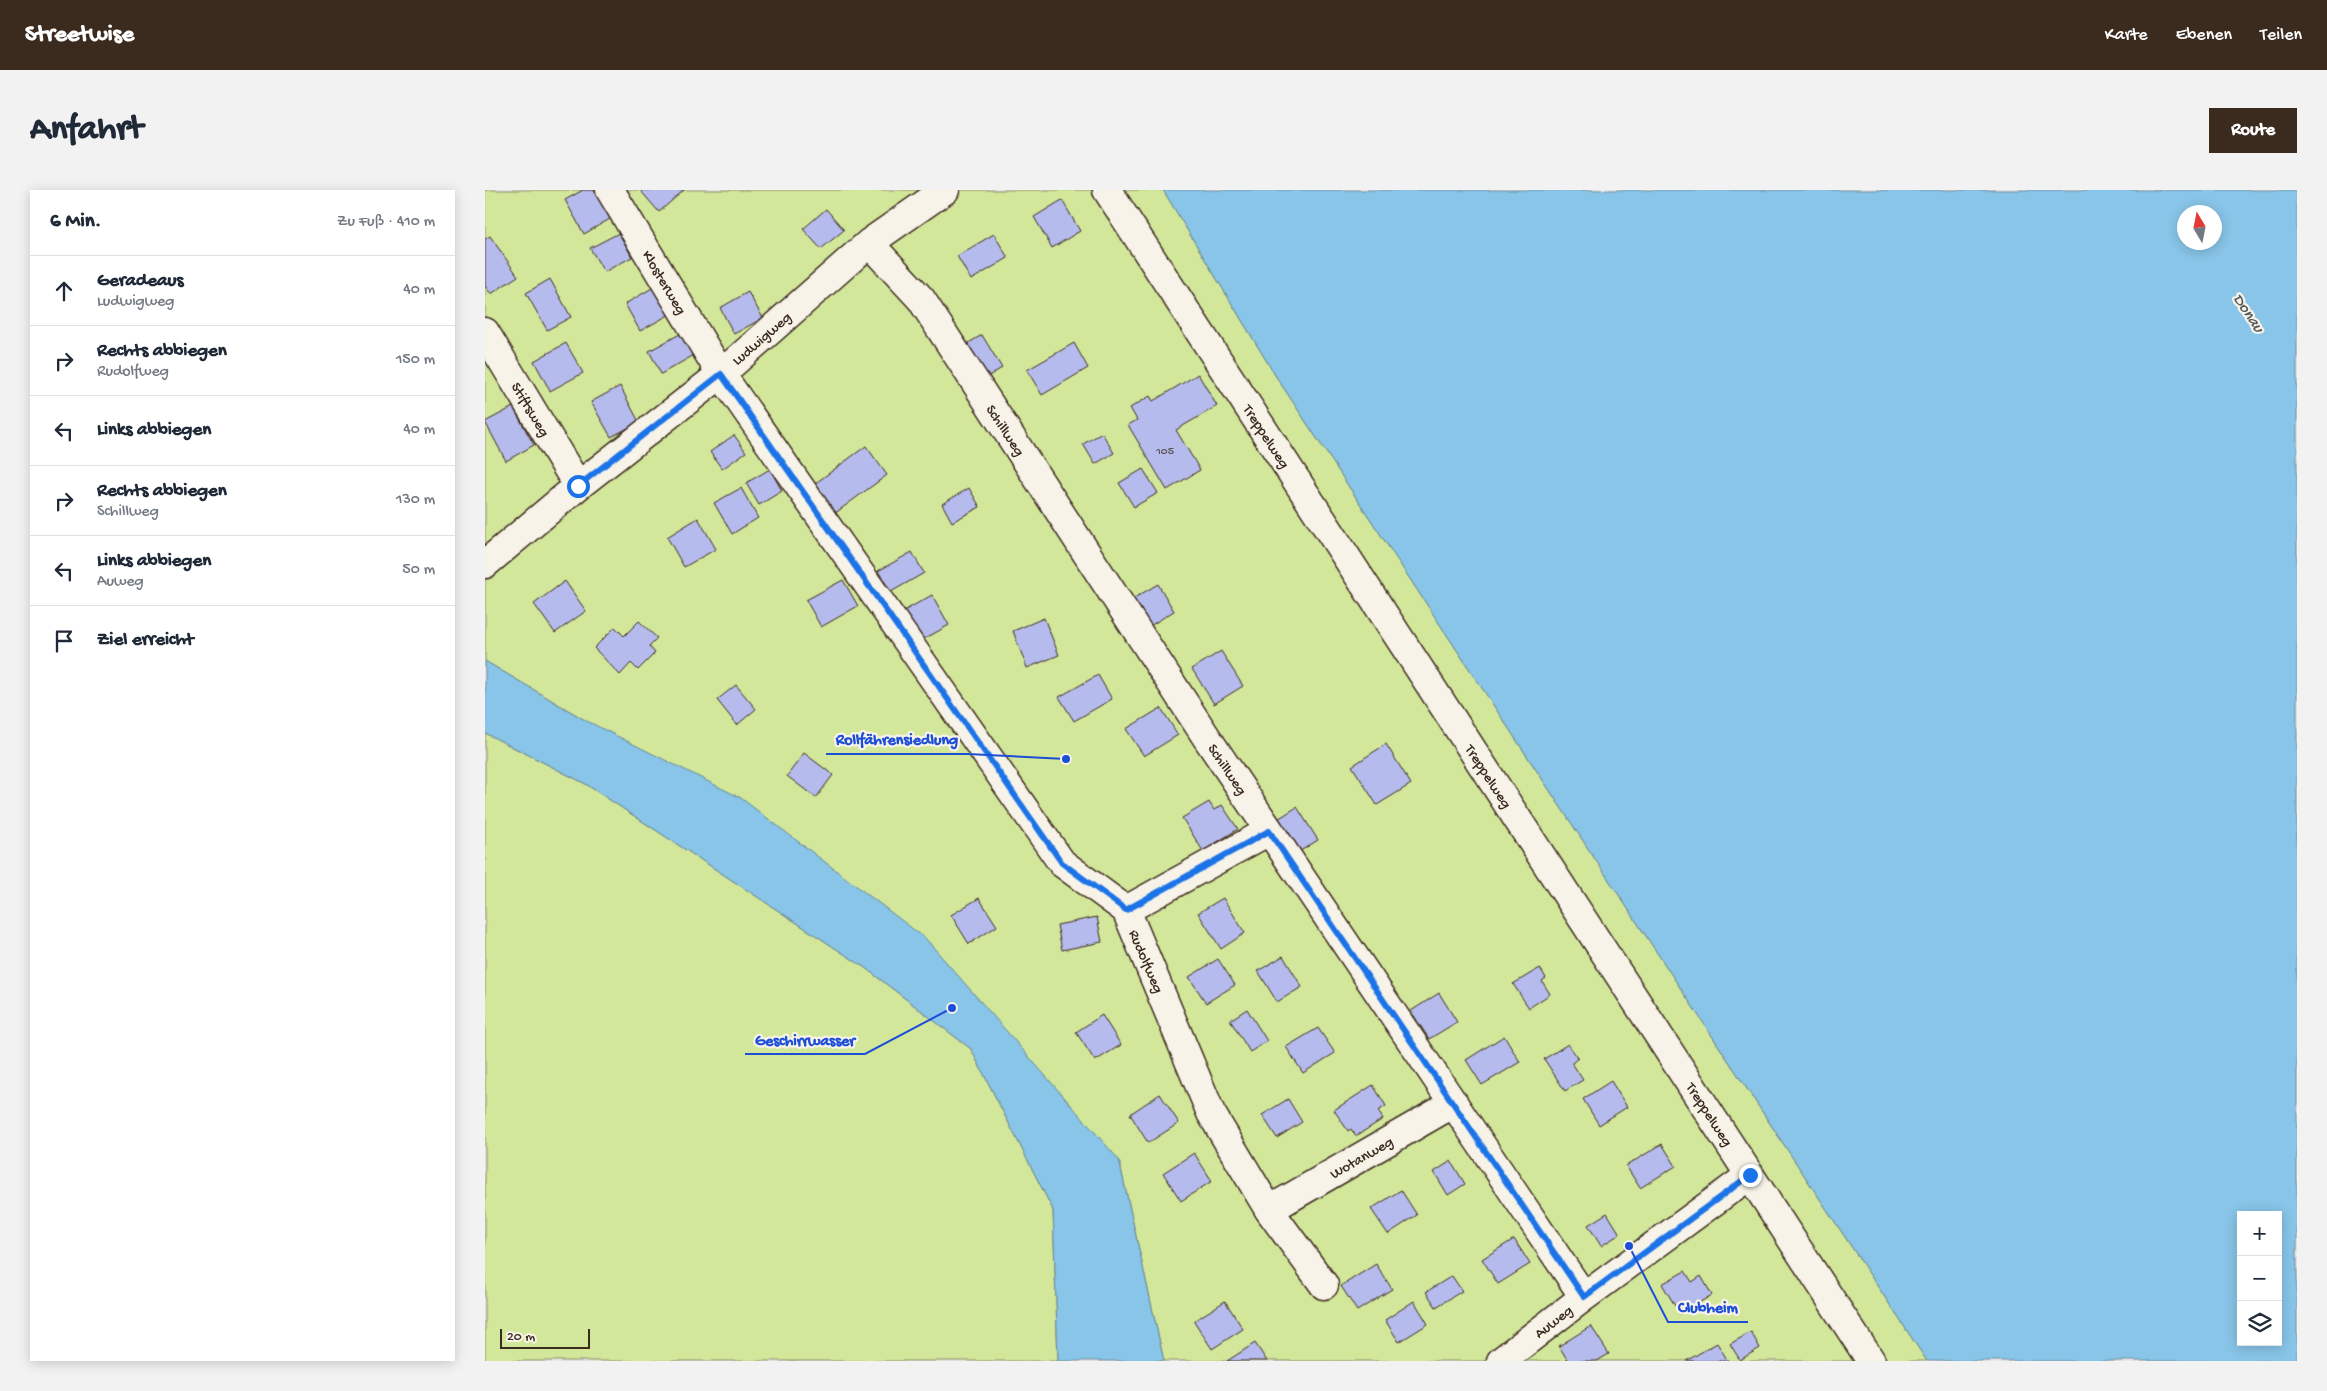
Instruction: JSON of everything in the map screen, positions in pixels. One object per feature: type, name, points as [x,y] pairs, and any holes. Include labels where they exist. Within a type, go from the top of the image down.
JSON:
[{"type":"street","name":"Klosterweg","points":[[610,190],[721,374]]},
{"type":"street","name":"Treppelweg","points":[[1107,190],[1871,1361]]},
{"type":"street","name":"Ludwigweg","points":[[485,564],[578,486],[721,374],[869,243],[930,195]]},
{"type":"street","name":"Schillweg","points":[[869,243],[921,299],[1201,730],[1584,1297]]},
{"type":"street","name":"Stiftsweg","points":[[485,332],[578,486]]},
{"type":"street","name":"Rudolfweg","points":[[721,374],[1062,863],[1126,910],[1211,1113],[1269,1210],[1324,1285]]},
{"type":"street","points":[[1126,910],[1269,831]]},
{"type":"street","name":"Wotanweg","points":[[1269,1210],[1454,1103]]},
{"type":"street","name":"Auweg","points":[[1501,1361],[1584,1297],[1750,1175]]},
{"type":"green space","points":[[485,190],[1163,190],[1275,375],[1927,1361],[1164,1361],[1119,1160],[585,720],[485,661]]},
{"type":"green space","points":[[485,733],[584,783],[864,967],[971,1049],[1053,1210],[1058,1361],[485,1361]]},
{"type":"water","name":"Donau","points":[[1163,190],[2297,190],[2297,1361],[1927,1361],[1275,375]]},
{"type":"water","points":[[485,661],[585,720],[741,798],[926,939],[1119,1160],[1164,1361],[1058,1361],[1053,1210],[971,1049],[864,967],[584,783],[485,733]]},
{"type":"building","points":[[583,190],[594,190],[610,219],[584,234],[565,200]]},
{"type":"building","points":[[640,190],[684,190],[659,212]]},
{"type":"building","points":[[1062,200],[1080,231],[1052,248],[1034,217]]},
{"type":"building","points":[[826,209],[844,230],[821,249],[803,229]]},
{"type":"building","points":[[619,233],[632,257],[604,272],[590,248]]},
{"type":"building","points":[[994,234],[1008,258],[971,280],[957,256]]},
{"type":"building","points":[[490,236],[518,276],[491,294],[485,286],[485,239]]},
{"type":"building","points":[[550,279],[571,317],[547,330],[526,293]]},
{"type":"building","points":[[659,284],[674,312],[640,331],[625,304]]},
{"type":"building","points":[[748,292],[763,318],[734,334],[720,308]]},
{"type":"building","points":[[689,329],[701,351],[661,374],[649,351]]},
{"type":"building","points":[[982,335],[1002,368],[980,381],[960,348]]},
{"type":"building","points":[[566,343],[583,373],[550,391],[534,361]]},
{"type":"building","points":[[1074,343],[1088,368],[1042,395],[1027,370]]},
{"type":"building","points":[[1198,374],[1217,406],[1176,430],[1200,470],[1167,490],[1128,425],[1137,420],[1130,408],[1150,396],[1153,401]]},
{"type":"building","points":[[620,386],[639,422],[611,437],[591,402]]},
{"type":"building","points":[[513,407],[534,445],[506,461],[485,422]]},
{"type":"building","points":[[1102,433],[1114,453],[1095,464],[1083,444]]},
{"type":"building","points":[[734,435],[746,452],[722,469],[710,452]]},
{"type":"building","points":[[866,446],[887,475],[834,514],[813,485]]},
{"type":"building","points":[[770,469],[782,491],[759,505],[746,483]]},
{"type":"building","points":[[1143,469],[1158,493],[1134,507],[1119,483]]},
{"type":"building","points":[[741,488],[758,518],[732,534],[714,503]]},
{"type":"building","points":[[969,488],[980,507],[952,522],[942,504]]},
{"type":"building","points":[[698,518],[716,549],[684,567],[667,537]]},
{"type":"building","points":[[912,552],[924,573],[891,592],[878,571]]},
{"type":"building","points":[[843,580],[858,606],[821,627],[806,600]]},
{"type":"building","points":[[565,581],[586,611],[555,633],[534,604]]},
{"type":"building","points":[[1158,584],[1174,611],[1145,629],[1129,601]]},
{"type":"building","points":[[932,595],[949,625],[919,642],[902,612]]},
{"type":"building","points":[[1044,618],[1059,655],[1027,668],[1013,631]]},
{"type":"building","points":[[639,621],[657,638],[649,646],[655,653],[638,670],[631,663],[620,675],[594,648],[615,627],[624,636]]},
{"type":"building","points":[[1221,651],[1243,686],[1214,704],[1192,669]]},
{"type":"building","points":[[1098,675],[1112,699],[1074,721],[1059,697]]},
{"type":"building","points":[[736,685],[756,709],[737,725],[717,700]]},
{"type":"building","points":[[1161,708],[1178,735],[1144,756],[1126,729]]},
{"type":"building","points":[[1386,744],[1411,784],[1377,805],[1352,766]]},
{"type":"building","points":[[804,753],[833,775],[816,798],[787,776]]},
{"type":"building","points":[[1209,802],[1214,810],[1222,805],[1238,829],[1203,851],[1182,818]]},
{"type":"building","points":[[1297,807],[1318,840],[1294,855],[1273,822]]},
{"type":"building","points":[[979,898],[997,926],[969,944],[951,915]]},
{"type":"building","points":[[1223,898],[1245,933],[1221,949],[1198,913]]},
{"type":"building","points":[[1097,917],[1102,942],[1062,950],[1057,925]]},
{"type":"building","points":[[1283,956],[1302,987],[1277,1002],[1258,971]]},
{"type":"building","points":[[1218,959],[1235,985],[1206,1003],[1189,977]]},
{"type":"building","points":[[1540,968],[1546,978],[1542,981],[1550,994],[1529,1008],[1513,984]]},
{"type":"building","points":[[1439,993],[1457,1022],[1429,1039],[1411,1011]]},
{"type":"building","points":[[1247,1009],[1267,1041],[1250,1052],[1230,1020]]},
{"type":"building","points":[[1102,1015],[1121,1045],[1095,1061],[1076,1032]]},
{"type":"building","points":[[1318,1028],[1335,1053],[1303,1073],[1286,1047]]},
{"type":"building","points":[[1504,1036],[1520,1062],[1482,1085],[1466,1060]]},
{"type":"building","points":[[1568,1044],[1578,1058],[1572,1063],[1583,1080],[1565,1091],[1544,1059]]},
{"type":"building","points":[[1611,1081],[1627,1107],[1599,1125],[1583,1099]]},
{"type":"building","points":[[1373,1085],[1386,1106],[1378,1111],[1383,1119],[1356,1136],[1351,1129],[1348,1131],[1334,1110]]},
{"type":"building","points":[[1160,1094],[1179,1123],[1148,1143],[1130,1114]]},
{"type":"building","points":[[1288,1099],[1302,1122],[1277,1138],[1262,1115]]},
{"type":"building","points":[[1662,1144],[1676,1166],[1640,1188],[1626,1166]]},
{"type":"building","points":[[1194,1153],[1212,1181],[1181,1201],[1163,1173]]},
{"type":"building","points":[[1451,1161],[1465,1184],[1448,1195],[1434,1172]]},
{"type":"building","points":[[1401,1190],[1417,1215],[1388,1234],[1371,1209]]},
{"type":"building","points":[[1607,1213],[1620,1234],[1601,1246],[1588,1225]]},
{"type":"building","points":[[1514,1239],[1530,1264],[1498,1284],[1482,1259]]},
{"type":"building","points":[[1376,1264],[1392,1289],[1357,1311],[1341,1286]]},
{"type":"building","points":[[1685,1271],[1692,1282],[1701,1276],[1712,1295],[1680,1314],[1662,1284]]},
{"type":"building","points":[[1452,1276],[1462,1291],[1436,1307],[1426,1292]]},
{"type":"building","points":[[1225,1301],[1243,1329],[1212,1349],[1194,1321]]},
{"type":"building","points":[[1414,1301],[1428,1324],[1399,1342],[1385,1320]]},
{"type":"building","points":[[1591,1326],[1609,1354],[1597,1361],[1568,1361],[1559,1346]]},
{"type":"building","points":[[1751,1332],[1760,1348],[1740,1360],[1730,1344]]},
{"type":"building","points":[[1255,1343],[1267,1361],[1227,1361]]},
{"type":"building","points":[[1717,1343],[1728,1361],[1686,1361]]},
{"type":"place","name":"Rollfährensiedlung","points":[[1066,759]]},
{"type":"place","name":"Geschirrwasser","points":[[952,1008]]},
{"type":"place","name":"Clubheim","points":[[1629,1246]]},
{"type":"route","points":[[578,486],[721,374],[1062,863],[1126,910],[1269,831],[1584,1297],[1750,1175]]}]
